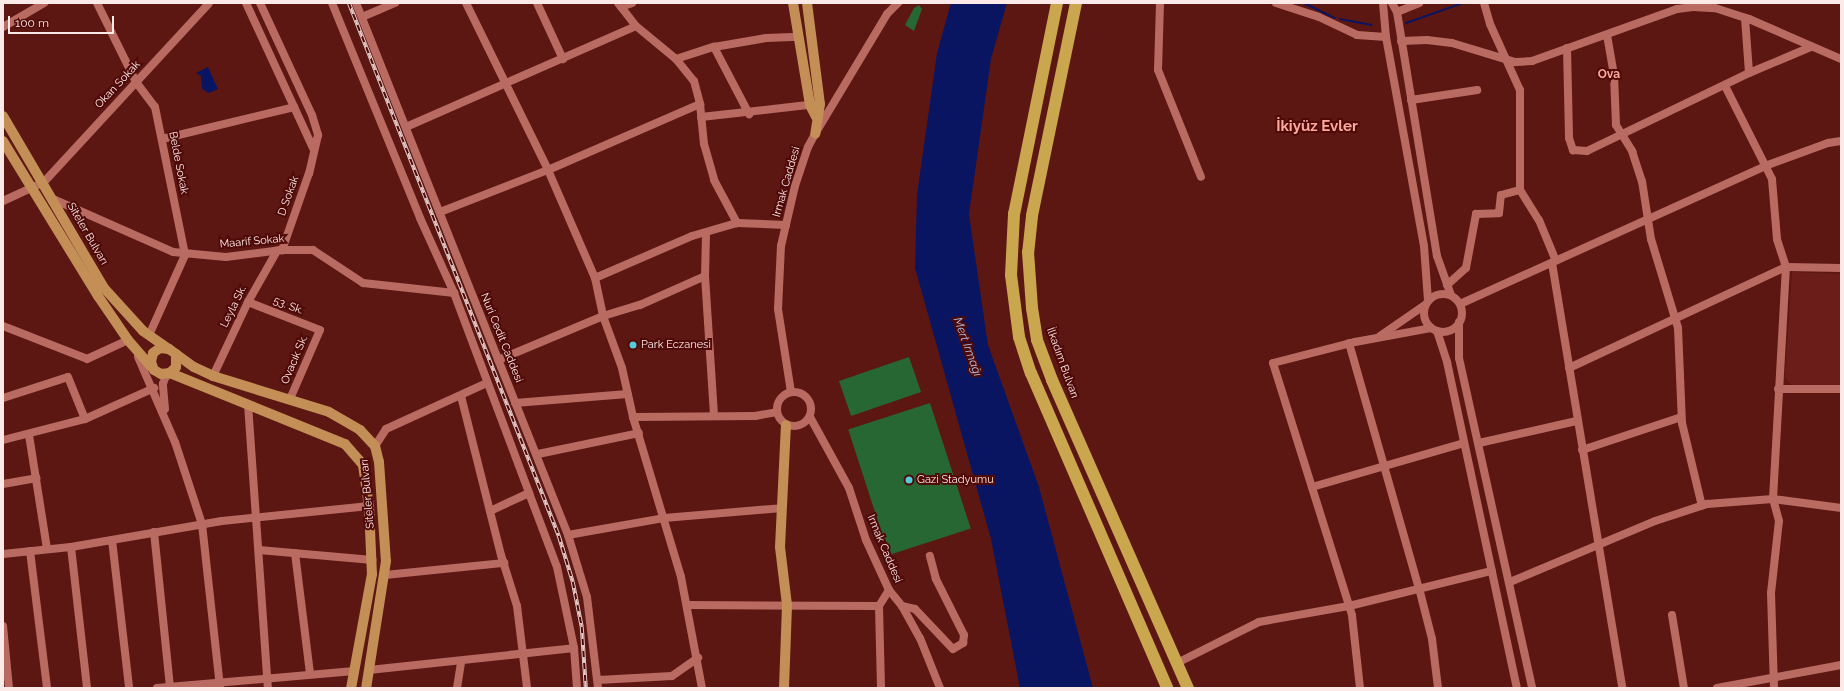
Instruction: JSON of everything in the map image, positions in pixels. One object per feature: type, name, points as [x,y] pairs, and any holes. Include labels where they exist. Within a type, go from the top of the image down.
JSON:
[{"type":"highway","points":[[1057,3],[1014,214],[1011,275],[1019,337],[1031,373],[1167,688]]},
{"type":"highway","name":"İlkadım Bulvarı","points":[[1076,3],[1032,216],[1028,252],[1032,308],[1037,340],[1052,380],[1178,662],[1188,688]]},
{"type":"main road","points":[[793,3],[799,37],[815,105]]},
{"type":"main road","points":[[807,3],[816,117],[815,134]]},
{"type":"main road","name":"Siteler Bulvarı","points":[[3,116],[44,182],[104,288],[149,335],[194,367],[213,376],[329,412],[360,430],[375,446],[379,462],[384,575],[366,688]]},
{"type":"main road","name":"Siteler Bulvarı","points":[[3,141],[31,188],[128,340],[152,366]]},
{"type":"main road","points":[[160,348],[172,351],[177,363],[170,373],[157,373],[152,366],[153,353],[160,348]]},
{"type":"main road","name":"Siteler Bulvarı","points":[[170,373],[345,444],[363,465],[369,506],[373,560],[351,688]]},
{"type":"main road","points":[[784,688],[786,605],[780,547],[786,425]]},
{"type":"street","points":[[3,27],[44,3]]},
{"type":"street","name":"Belde Sokak","points":[[97,3],[136,82],[155,107],[185,255]]},
{"type":"street","name":"Okan Sokak","points":[[44,182],[208,3]]},
{"type":"street","points":[[246,3],[314,148]]},
{"type":"street","name":"D Sokak","points":[[260,3],[312,115],[318,135],[309,173],[279,250]]},
{"type":"street","points":[[332,3],[420,218],[454,293],[557,568],[574,648],[577,688]]},
{"type":"street","name":"Nuri Cedit Caddesi","points":[[356,3],[515,403],[538,454],[568,535],[587,597],[598,684]]},
{"type":"street","points":[[362,17],[394,3]]},
{"type":"street","points":[[466,3],[548,170],[595,278],[603,316],[622,368],[633,416],[640,434],[688,605],[702,688]]},
{"type":"street","points":[[536,3],[563,59]]},
{"type":"street","points":[[632,3],[620,5],[636,26],[676,59],[694,81],[700,104],[704,144],[714,180],[737,223]]},
{"type":"street","name":"Irmak Caddesi","points":[[791,392],[778,308],[781,246],[786,225],[808,147],[886,14],[898,3]]},
{"type":"street","points":[[1160,3],[1158,70],[1201,177]]},
{"type":"street","points":[[1276,3],[1319,17],[1357,35],[1386,37]]},
{"type":"street","points":[[1383,3],[1386,37],[1424,246],[1427,303],[1424,318],[1434,330],[1447,362],[1517,688]]},
{"type":"street","points":[[1392,3],[1397,12],[1436,256],[1446,285],[1451,295],[1460,304],[1461,316],[1459,322],[1459,358],[1510,582],[1532,688]]},
{"type":"street","points":[[1397,12],[1419,3]]},
{"type":"street","points":[[1484,3],[1490,24],[1520,90],[1520,190],[1539,220],[1554,262],[1577,421],[1622,688]]},
{"type":"street","points":[[1401,40],[1427,40],[1452,43],[1516,62],[1532,61],[1677,9],[1693,7],[1715,8],[1745,18],[1841,59]]},
{"type":"street","points":[[1745,18],[1748,73]]},
{"type":"street","points":[[406,127],[636,26]]},
{"type":"street","points":[[1607,35],[1614,75],[1616,124],[1632,151],[1642,181],[1651,239],[1678,328],[1681,417],[1702,506]]},
{"type":"street","points":[[676,59],[714,47],[766,38],[799,37]]},
{"type":"street","points":[[714,47],[749,114]]},
{"type":"street","points":[[1567,48],[1569,138],[1573,150],[1587,151],[1725,86],[1748,73],[1811,47]]},
{"type":"street","points":[[1725,86],[1772,179],[1777,239],[1786,267],[1773,498],[1779,521],[1771,593],[1774,688]]},
{"type":"street","points":[[1411,100],[1477,90]]},
{"type":"street","points":[[440,212],[548,170],[700,104]]},
{"type":"street","points":[[701,117],[749,114],[815,105]]},
{"type":"street","points":[[162,139],[294,107]]},
{"type":"street","points":[[1460,304],[1766,166],[1828,143],[1841,141]]},
{"type":"street","points":[[3,201],[44,182]]},
{"type":"street","points":[[1446,285],[1466,268],[1476,214],[1499,213],[1501,195],[1520,190]]},
{"type":"street","name":"Maarif Sokak","points":[[53,199],[142,239],[185,255],[226,257],[279,250],[313,250],[363,283],[454,293]]},
{"type":"street","points":[[595,278],[692,236],[737,223],[786,225]]},
{"type":"street","points":[[706,233],[705,276],[714,415]]},
{"type":"street","name":"Leyla Sk.","points":[[213,376],[248,302],[279,250]]},
{"type":"street","points":[[149,335],[185,255]]},
{"type":"street","points":[[1569,368],[1786,267],[1841,268]]},
{"type":"street","points":[[498,360],[603,316],[640,305],[705,276]]},
{"type":"street","points":[[1378,338],[1439,294],[1451,295]]},
{"type":"street","name":"53. Sk.","points":[[248,302],[320,330]]},
{"type":"street","points":[[1360,688],[1349,606],[1273,363],[1349,343],[1434,330],[1449,330],[1459,322]]},
{"type":"street","points":[[3,326],[87,360],[128,340],[144,366],[190,480],[202,524],[219,685]]},
{"type":"street","name":"Ovacık Sk.","points":[[290,399],[320,330]]},
{"type":"street","points":[[1349,343],[1419,588],[1432,639],[1438,688]]},
{"type":"street","points":[[166,418],[163,384],[165,378],[170,373]]},
{"type":"street","points":[[3,398],[68,377],[85,419]]},
{"type":"street","points":[[375,446],[386,429],[461,396],[487,382]]},
{"type":"street","points":[[3,440],[29,435],[85,419],[154,388]]},
{"type":"street","points":[[1778,389],[1841,389]]},
{"type":"street","points":[[791,392],[806,397],[811,407],[810,417],[802,425],[786,425],[777,412],[782,397],[791,392]]},
{"type":"street","points":[[515,403],[628,394]]},
{"type":"street","points":[[461,396],[490,511],[517,606],[527,688]]},
{"type":"street","points":[[248,404],[258,517],[266,677],[268,688]]},
{"type":"street","points":[[633,416],[755,416],[777,412]]},
{"type":"street","name":"Irmak Caddesi","points":[[810,417],[848,488],[866,540],[889,590],[902,606],[920,638],[940,688]]},
{"type":"street","points":[[1582,450],[1681,417]]},
{"type":"street","points":[[1479,443],[1577,421]]},
{"type":"street","points":[[538,454],[640,434]]},
{"type":"street","points":[[29,435],[46,549]]},
{"type":"street","points":[[1312,487],[1464,443]]},
{"type":"street","points":[[3,484],[36,478]]},
{"type":"street","points":[[490,511],[529,493]]},
{"type":"street","points":[[1510,582],[1655,520],[1702,506],[1773,498],[1841,508]]},
{"type":"street","points":[[3,554],[71,547],[202,524],[369,506]]},
{"type":"street","points":[[568,535],[664,518],[782,508]]},
{"type":"street","points":[[154,532],[170,688]]},
{"type":"street","points":[[112,540],[129,688]]},
{"type":"street","points":[[71,547],[87,688]]},
{"type":"street","points":[[259,550],[373,560]]},
{"type":"street","points":[[30,551],[47,688]]},
{"type":"street","points":[[295,553],[310,673]]},
{"type":"street","points":[[902,606],[915,609],[953,649],[963,643],[964,635],[936,580],[930,556]]},
{"type":"street","points":[[384,575],[504,563]]},
{"type":"street","points":[[1178,662],[1259,622],[1349,606],[1492,571]]},
{"type":"street","points":[[881,688],[879,606],[889,590]]},
{"type":"street","points":[[688,605],[879,606]]},
{"type":"street","points":[[1672,615],[1684,688]]},
{"type":"street","points":[[3,626],[9,688]]},
{"type":"street","points":[[369,670],[461,662],[523,652],[574,648]]},
{"type":"street","points":[[598,684],[672,676],[698,658]]},
{"type":"street","points":[[457,688],[461,662]]},
{"type":"street","points":[[1717,688],[1841,665]]},
{"type":"street","points":[[157,688],[219,685],[266,677],[354,671]]},
{"type":"shaded area","points":[[1792,272],[1841,274],[1841,386],[1793,386],[1785,378]]},
{"type":"green space","points":[[919,5],[922,9],[914,31],[905,25],[914,8]]},
{"type":"green space","points":[[909,357],[921,392],[851,416],[839,381]]},
{"type":"green space","name":"Gazi Stadyumu","points":[[930,403],[971,529],[889,555],[848,430]]},
{"type":"water","name":"Mert Irmağı","points":[[951,3],[1007,3],[991,59],[969,214],[988,345],[1039,487],[1093,688],[1020,688],[991,539],[915,268],[917,195],[937,53]]},
{"type":"water","points":[[208,67],[218,89],[209,93],[202,89],[201,76],[196,73]]},
{"type":"waterway","points":[[1304,3],[1335,18]]},
{"type":"waterway","points":[[1406,23],[1463,3]]},
{"type":"waterway","points":[[1340,19],[1371,25]]},
{"type":"railway","points":[[349,3],[559,536],[573,582],[582,627],[586,688]]},
{"type":"place","name":"Park Eczanesi","points":[[633,345]]},
{"type":"place","name":"Gazi Stadyumu","points":[[909,480]]},
{"type":"district","name":"Ova","points":[[1609,75]]},
{"type":"district","name":"İkiyüz Evler","points":[[1317,127]]}]
